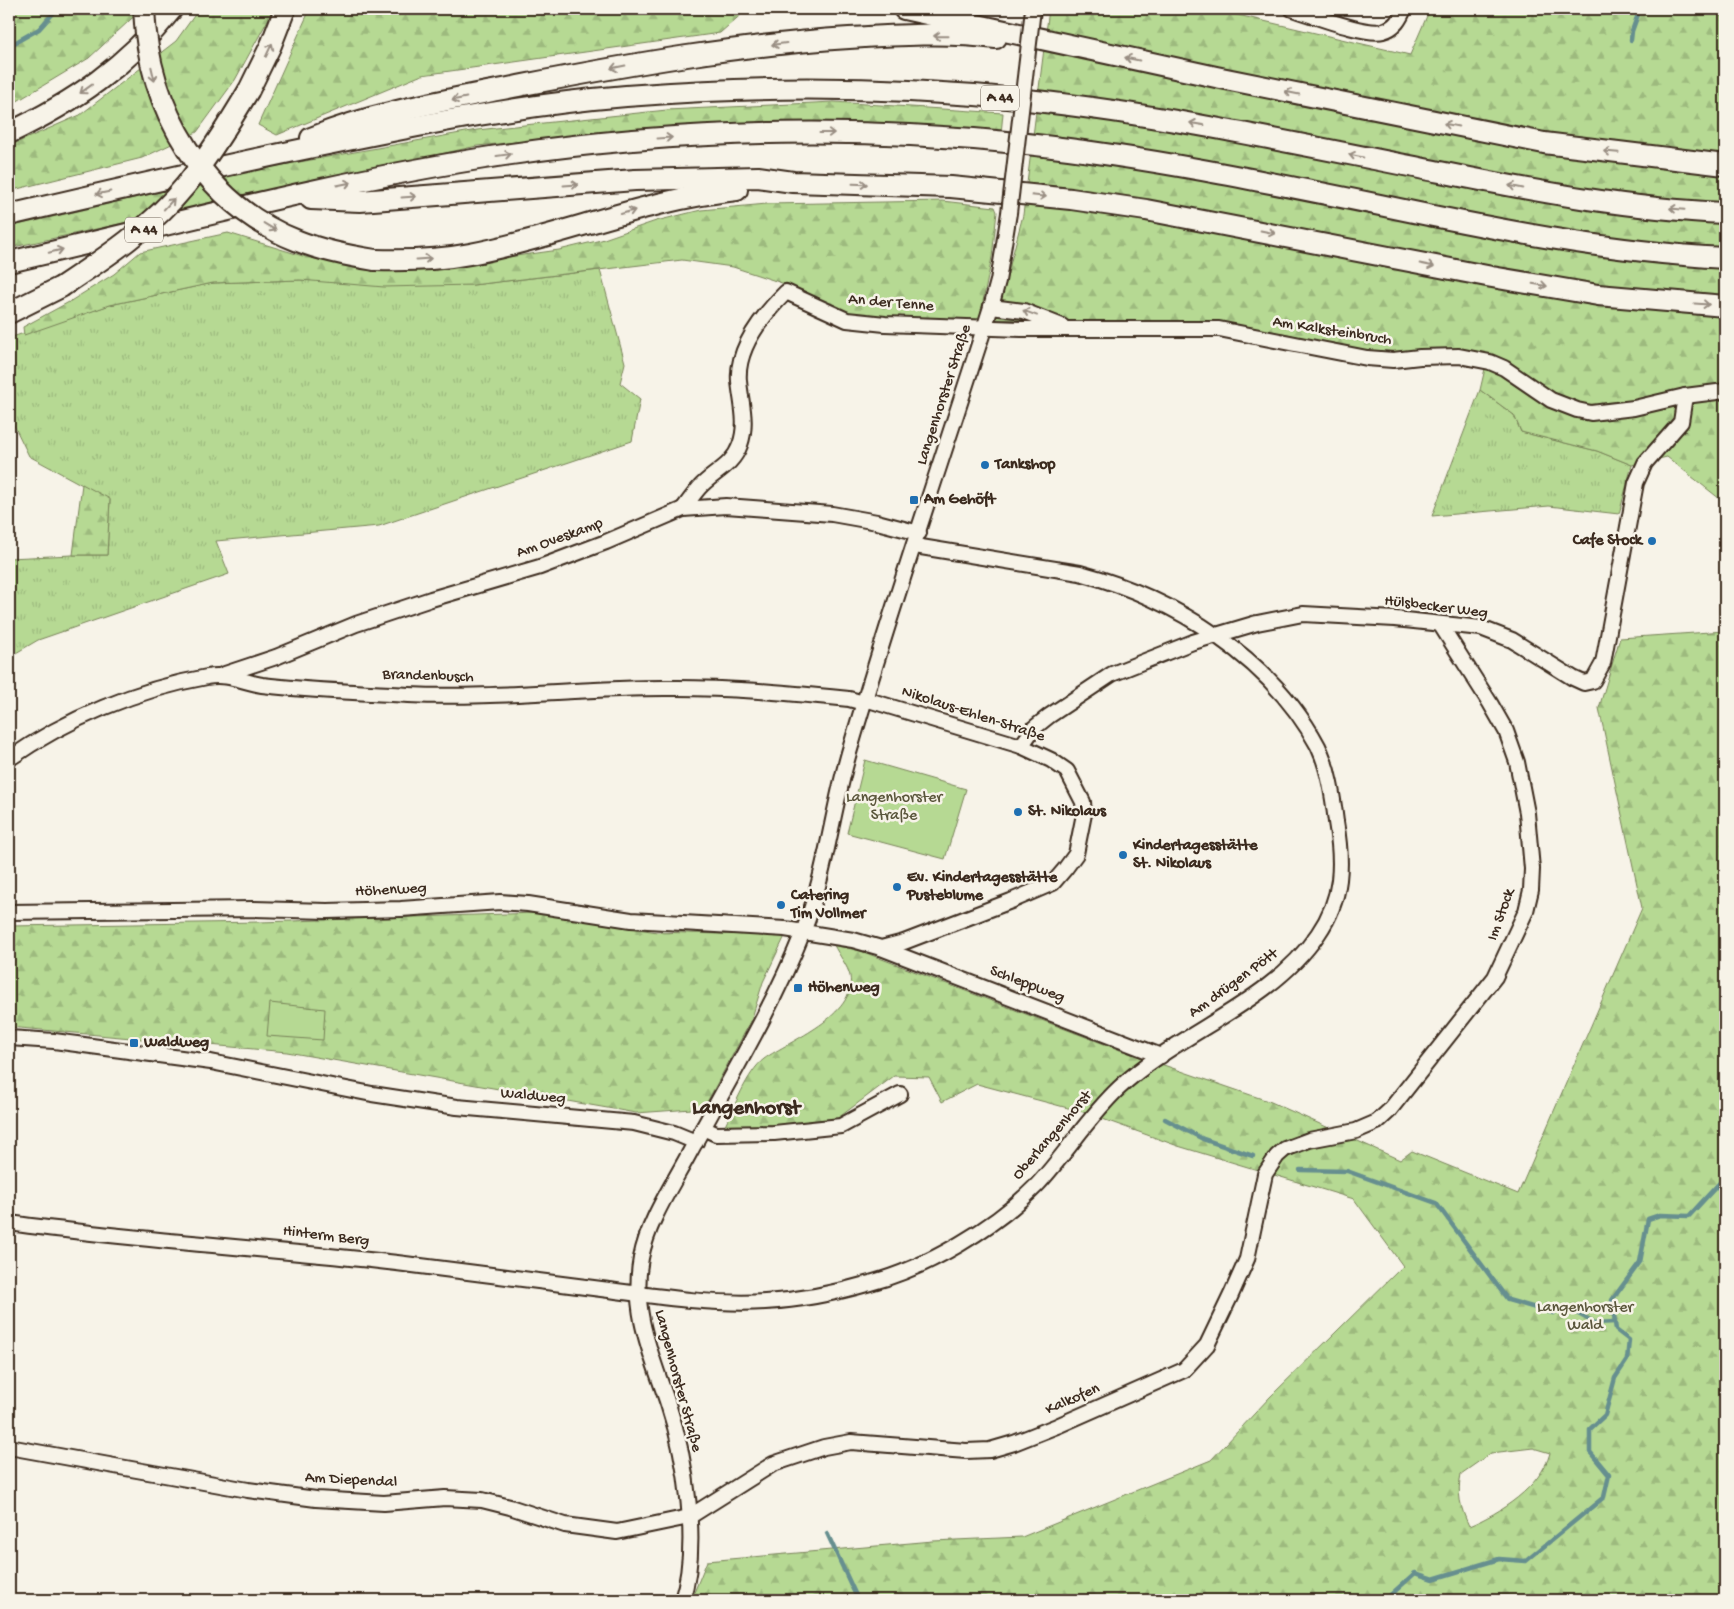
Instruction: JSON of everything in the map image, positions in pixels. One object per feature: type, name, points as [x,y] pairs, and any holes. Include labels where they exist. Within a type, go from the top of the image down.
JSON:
[{"type":"highway","points":[[144,9],[152,72],[166,112],[180,139],[217,186],[239,207],[281,234],[335,253],[375,260],[407,261],[470,254],[541,237],[668,201],[794,182]]},
{"type":"highway","points":[[9,133],[45,116],[86,90],[142,46],[172,9]]},
{"type":"highway","points":[[9,313],[61,287],[118,248],[163,209],[186,185],[250,90],[272,45],[285,9]]},
{"type":"highway","points":[[904,9],[1080,48],[1544,143],[1725,165]]},
{"type":"highway","points":[[270,156],[343,125],[500,90],[657,59],[812,41],[898,35],[990,37],[1080,48]]},
{"type":"highway","name":"A 44","points":[[9,215],[270,156],[433,122],[566,103],[692,92],[862,89],[966,95],[1121,112],[1207,125],[1551,193],[1635,205],[1725,213]]},
{"type":"highway","name":"A 44","points":[[9,262],[279,198],[442,165],[574,146],[695,136],[779,133],[881,134],[1020,144],[1112,156],[1279,185],[1542,237],[1631,249],[1725,258]]},
{"type":"highway","points":[[1660,156],[1725,156]]},
{"type":"highway","points":[[279,198],[360,201],[635,180],[758,177],[794,182],[951,187],[1071,199],[1220,223],[1492,278],[1598,295],[1725,306]]},
{"type":"street","name":"Langenhorster Straße","points":[[682,1600],[688,1582],[691,1557],[689,1517],[678,1444],[670,1409],[645,1339],[640,1317],[638,1276],[645,1242],[746,1049],[802,933],[818,888],[838,795],[865,701],[985,328],[998,281],[1009,213],[1033,9]]},
{"type":"street","points":[[1292,9],[1374,32],[1393,26],[1400,19],[1404,9]]},
{"type":"street","name":"An der Tenne","points":[[683,509],[700,487],[724,469],[740,446],[744,433],[744,414],[739,378],[741,360],[756,328],[770,308],[786,292],[847,320],[985,328]]},
{"type":"street","name":"Am Kalksteinbruch","points":[[991,308],[1024,310],[1068,328]]},
{"type":"street","name":"Am Kalksteinbruch","points":[[985,328],[1219,328],[1367,358],[1393,360],[1459,356],[1490,362],[1504,368],[1551,400],[1591,413],[1634,408],[1685,396],[1725,391]]},
{"type":"street","name":"Hülsbecker Weg","points":[[1021,746],[1034,728],[1049,716],[1112,674],[1151,657],[1215,636],[1280,617],[1303,614],[1385,618],[1482,628],[1512,640],[1573,678],[1584,683],[1593,681],[1603,663],[1636,483],[1645,463],[1681,422],[1685,396]]},
{"type":"street","name":"Am Oveskamp","points":[[222,675],[276,657],[356,624],[430,599],[540,567],[606,542],[683,509],[726,506],[832,514],[877,522],[917,539]]},
{"type":"street","points":[[917,539],[1103,579],[1159,602],[1215,636]]},
{"type":"street","name":"Im Stock","points":[[1338,1135],[1356,1131],[1377,1122],[1400,1100],[1495,977],[1516,934],[1529,901],[1532,868],[1527,813],[1517,762],[1506,732],[1490,703],[1440,624]]},
{"type":"street","name":"Am drügen Pött","points":[[1149,1064],[1258,992],[1305,952],[1328,919],[1335,900],[1339,880],[1342,859],[1333,802],[1319,749],[1301,719],[1263,675],[1215,636]]},
{"type":"street","name":"Brandenbusch","points":[[9,759],[72,722],[104,708],[177,684],[222,675],[262,685],[409,695],[469,696],[662,688],[724,689],[865,701]]},
{"type":"street","name":"Nikolaus-Ehlen-Straße","points":[[865,701],[1021,746],[1051,760],[1067,771],[1083,802],[1084,814],[1082,834],[1076,854],[1052,883],[904,942],[881,948]]},
{"type":"street","name":"Höhenweg","points":[[9,912],[244,909],[327,911],[401,909],[500,902],[528,904],[631,920],[785,929],[802,933]]},
{"type":"street","points":[[802,933],[853,940],[881,948]]},
{"type":"street","name":"Schleppweg","points":[[881,948],[1161,1056]]},
{"type":"street","name":"Waldweg","points":[[9,1038],[54,1041],[210,1062],[372,1094],[457,1107],[634,1123],[674,1133],[696,1142]]},
{"type":"street","name":"Oberlangenhorst","points":[[638,1294],[730,1302],[766,1302],[811,1296],[877,1282],[920,1265],[990,1224],[1035,1187],[1120,1086],[1149,1064]]},
{"type":"street","points":[[703,1128],[716,1134],[726,1134],[774,1133],[842,1126],[900,1094]]},
{"type":"street","name":"Kalkofen","points":[[689,1517],[756,1474],[798,1454],[851,1442],[966,1451],[990,1450],[1057,1426],[1184,1370],[1207,1345],[1247,1258],[1262,1185],[1270,1165],[1286,1150],[1310,1140],[1338,1135]]},
{"type":"street","name":"Hinterm Berg","points":[[9,1222],[158,1242],[276,1249],[638,1294]]},
{"type":"street","name":"Am Diependal","points":[[9,1447],[248,1490],[316,1499],[384,1503],[445,1498],[482,1500],[565,1525],[593,1530],[617,1532],[689,1517]]},
{"type":"green space","points":[[9,9],[142,9],[89,58],[9,106]]},
{"type":"green space","points":[[199,9],[272,9],[235,80],[197,132],[142,158],[9,191],[9,146],[80,115],[176,41]]},
{"type":"green space","points":[[310,9],[742,9],[745,11],[720,33],[422,75],[277,135],[258,125]]},
{"type":"green space","points":[[1049,9],[1212,9],[1410,55],[1430,9],[1716,9],[1725,22],[1725,503],[1667,457],[1632,465],[1597,451],[1521,432],[1514,415],[1480,390],[1488,356],[1368,352],[1283,333],[996,319],[1023,215]]},
{"type":"green space","points":[[834,102],[1003,113],[1001,134],[796,124],[653,128],[477,146],[9,248],[9,227],[255,170],[477,130],[667,110]]},
{"type":"green space","points":[[942,201],[995,207],[997,212],[992,257],[979,321],[854,315],[782,283],[733,267],[682,260],[473,285],[384,287],[300,280],[213,283],[110,305],[24,335],[23,327],[69,302],[114,274],[140,252],[228,233],[306,257],[365,269],[408,271],[559,250],[601,240],[656,221],[701,210],[767,204]]},
{"type":"green space","points":[[600,270],[625,363],[620,383],[640,399],[632,441],[379,526],[216,541],[229,574],[38,640],[9,657],[9,558],[107,555],[110,500],[29,456],[9,415],[9,338],[110,305],[213,283],[300,280],[473,285]]},
{"type":"green space","points":[[1480,390],[1514,415],[1521,432],[1597,451],[1632,465],[1619,514],[1549,506],[1432,516]]},
{"type":"green space","points":[[82,484],[110,499],[107,555],[73,555]]},
{"type":"green space","name":"Langenhorster Wald","points":[[1725,631],[1725,1600],[691,1600],[707,1561],[933,1541],[1022,1537],[1211,1460],[1270,1397],[1403,1266],[1354,1199],[1178,1146],[1083,1112],[977,1084],[942,1102],[929,1077],[894,1076],[834,1121],[724,1128],[747,1081],[758,1065],[764,1059],[833,1015],[843,1003],[849,990],[850,976],[834,945],[861,951],[1120,1050],[1271,1102],[1400,1160],[1412,1151],[1518,1194],[1642,908],[1599,708],[1620,638]],"holes":[[[1533,1448],[1550,1453],[1538,1477],[1529,1488],[1506,1506],[1469,1526],[1460,1500],[1461,1474],[1491,1453]]]},
{"type":"green space","name":"Langenhorster Straße","points":[[865,760],[966,789],[945,859],[847,833]]},
{"type":"green space","points":[[537,913],[657,932],[785,936],[763,982],[751,1021],[706,1104],[692,1109],[636,1113],[287,1052],[9,1027],[9,926],[260,922]]},
{"type":"green space","points":[[270,1003],[325,1009],[323,1040],[267,1036]]},
{"type":"waterway","points":[[9,46],[39,29],[57,9]]},
{"type":"waterway","points":[[1631,40],[1632,31],[1640,9]]},
{"type":"waterway","points":[[1725,1114],[1725,1134]]},
{"type":"waterway","points":[[1165,1119],[1203,1139],[1253,1156]]},
{"type":"waterway","points":[[1300,1170],[1347,1171],[1436,1203],[1508,1300],[1553,1313]]},
{"type":"waterway","points":[[1385,1600],[1415,1573],[1433,1579],[1499,1559],[1526,1561],[1604,1497],[1609,1475],[1590,1452],[1590,1429],[1605,1415],[1615,1378],[1627,1360],[1629,1340],[1616,1330],[1612,1300],[1640,1262],[1648,1219],[1660,1215],[1689,1216],[1725,1177]]},
{"type":"waterway","points":[[1565,1314],[1573,1311],[1595,1323],[1615,1322]]},
{"type":"waterway","points":[[827,1533],[858,1600]]},
{"type":"place","name":"Tankshop","points":[[985,465]]},
{"type":"place","name":"Am Gehöft","points":[[914,500]]},
{"type":"place","name":"Cafe Stock","points":[[1652,541]]},
{"type":"place","name":"St. Nikolaus","points":[[1018,812]]},
{"type":"place","name":"Kindertagesstätte St. Nikolaus","points":[[1123,855]]},
{"type":"place","name":"Ev. Kindertagesstätte Pusteblume","points":[[897,887]]},
{"type":"place","name":"Catering Tim Vollmer","points":[[781,905]]},
{"type":"place","name":"Höhenweg","points":[[798,988]]},
{"type":"place","name":"Waldweg","points":[[134,1043]]},
{"type":"district","name":"Langenhorst","points":[[746,1109]]}]
